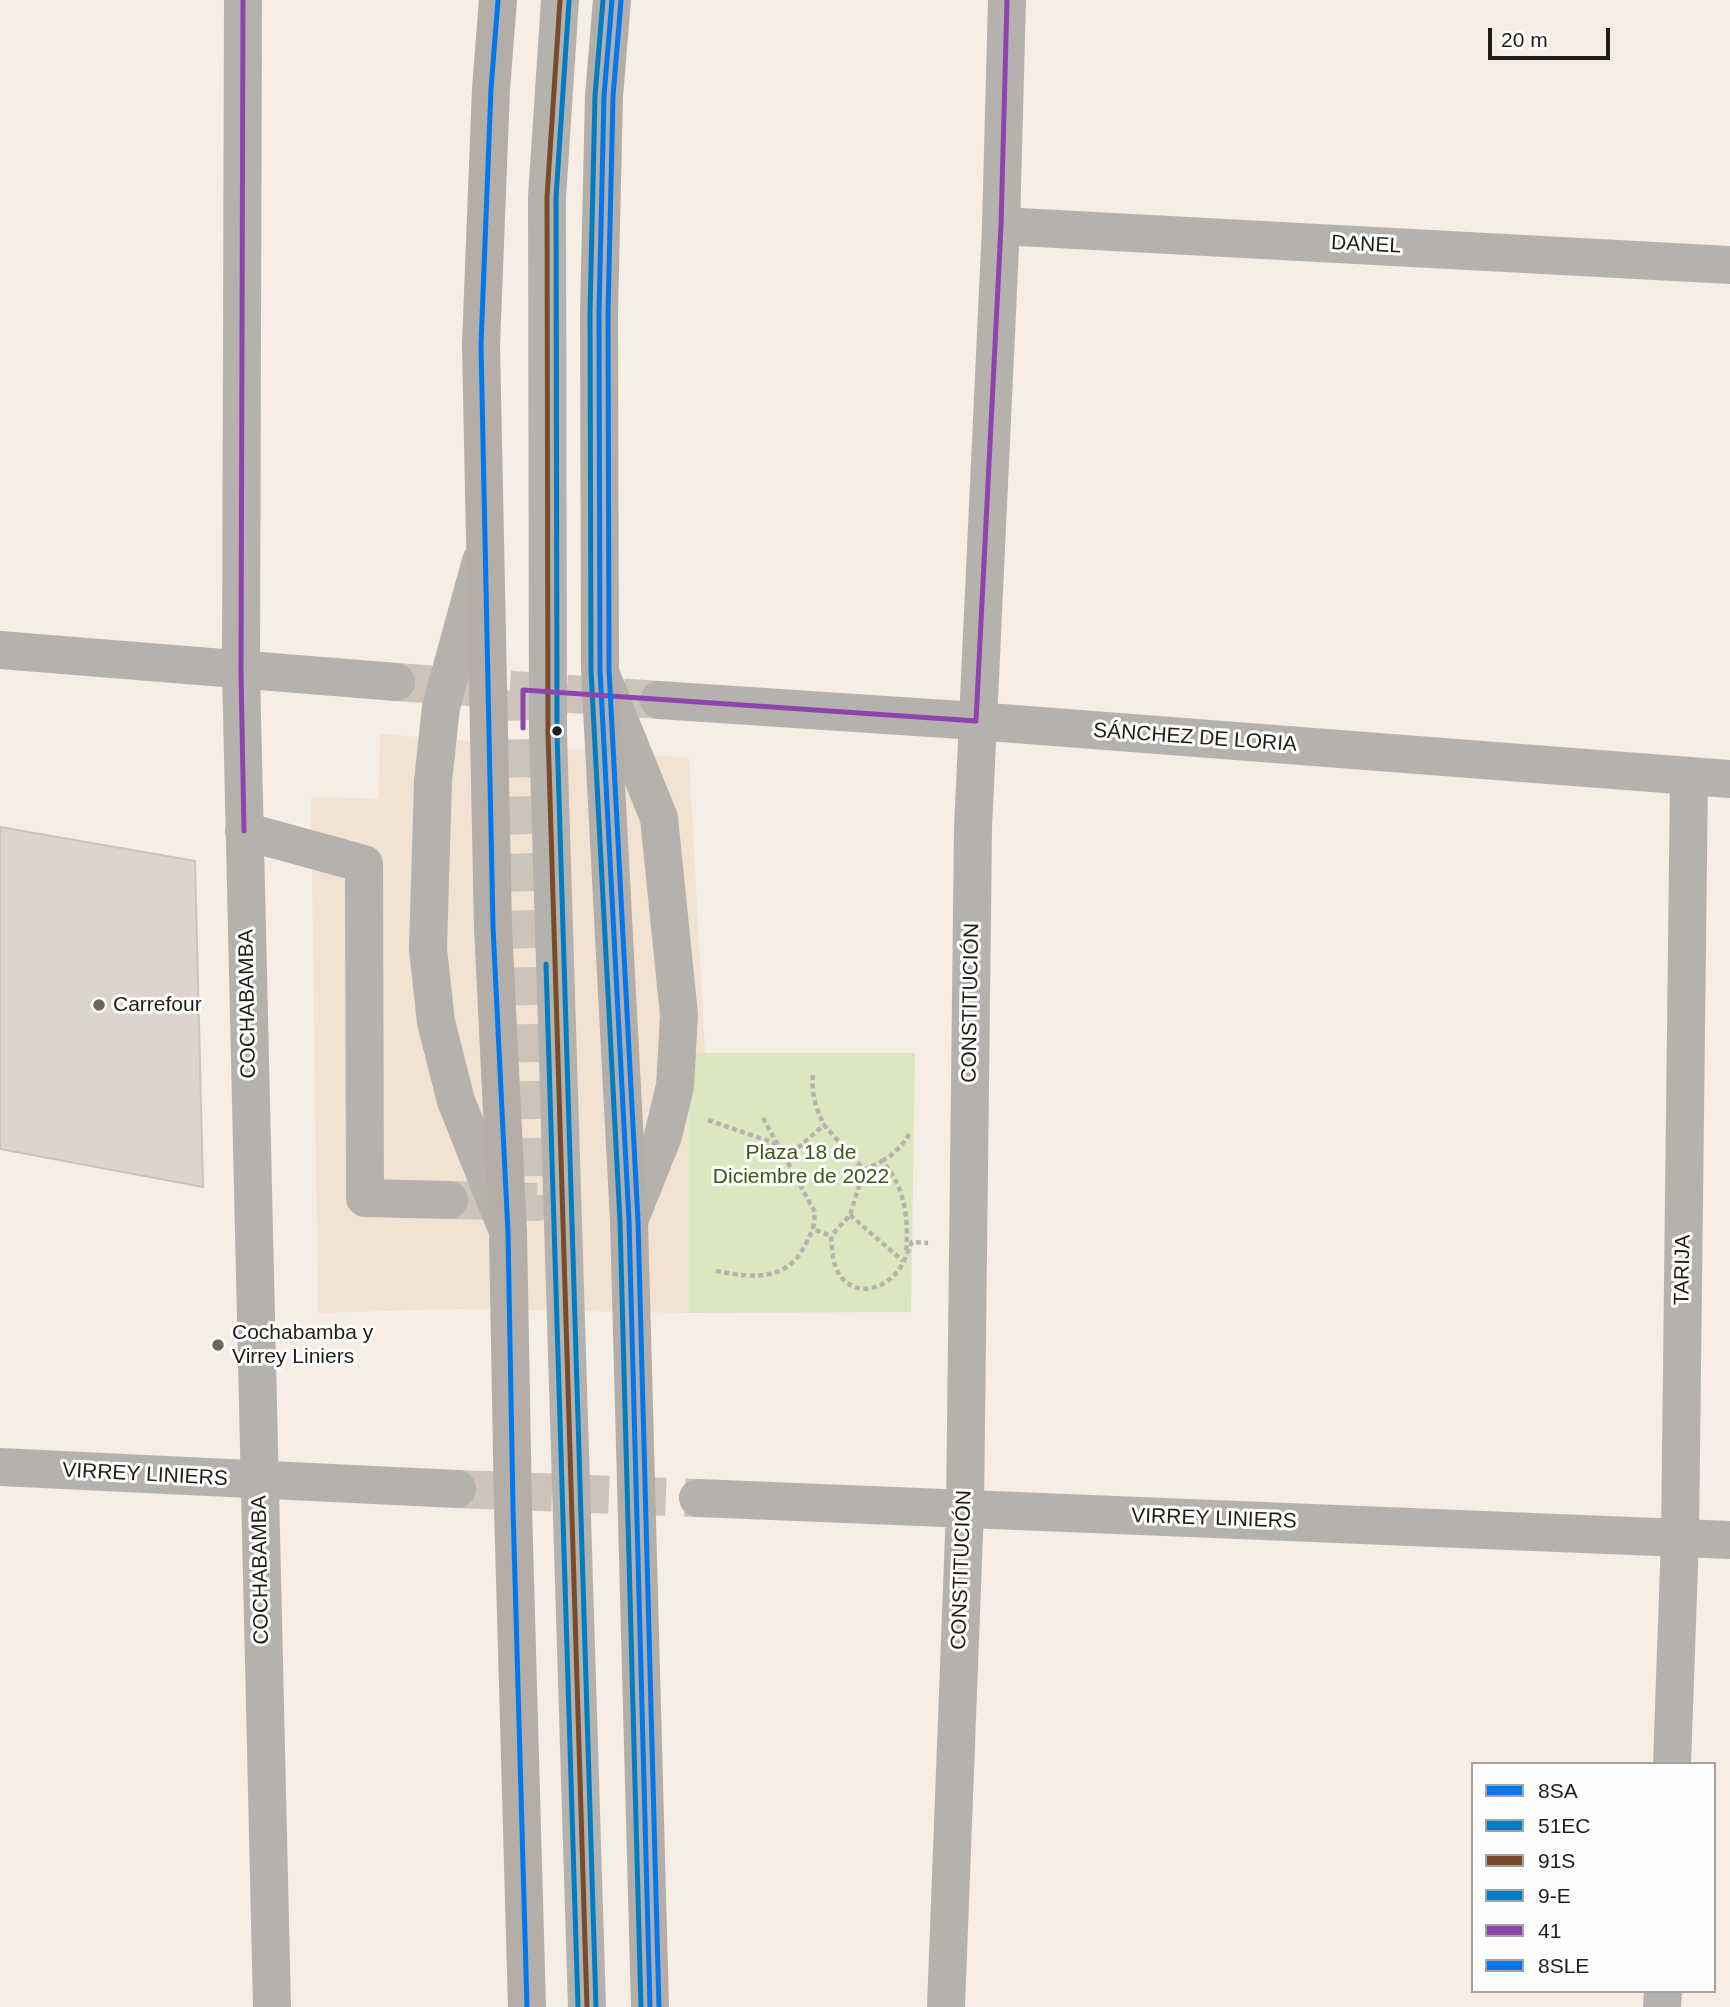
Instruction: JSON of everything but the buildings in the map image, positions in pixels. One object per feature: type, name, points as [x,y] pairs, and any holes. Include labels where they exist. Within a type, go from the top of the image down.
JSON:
[{"type":"highway","points":[[498,0],[491,89],[481,345],[493,927],[508,1233],[527,2007]]},
{"type":"highway","points":[[612,0],[604,96],[599,313],[600,670],[629,1221],[650,2007]]},
{"type":"street","name":"COCHABAMBA","points":[[243,0],[241,671],[272,2007]]},
{"type":"street","points":[[560,0],[547,197],[548,733],[587,2007]]},
{"type":"street","name":"CONSTITUCIÓN","points":[[946,2007],[965,1509],[976,721],[1001,226],[1007,0]]},
{"type":"street","name":"DANEL","points":[[1001,226],[1730,265]]},
{"type":"street","points":[[486,542],[441,706],[433,782],[428,949],[436,1022],[456,1101],[508,1233]]},
{"type":"street","points":[[0,650],[396,682]]},
{"type":"street","points":[[600,670],[659,818],[679,1015],[674,1086],[663,1136],[629,1221]]},
{"type":"street","name":"SÁNCHEZ DE LORIA","points":[[659,700],[976,721],[1730,779]]},
{"type":"street","name":"TARIJA","points":[[1672,1762],[1680,1538],[1689,776]]},
{"type":"street","points":[[244,831],[364,864],[365,1198],[449,1200]]},
{"type":"street","name":"VIRREY LINIERS","points":[[0,1467],[457,1489]]},
{"type":"street","name":"VIRREY LINIERS","points":[[698,1498],[1730,1540]]},
{"type":"path","points":[[813,1075],[814,1100],[824,1125],[864,1170]]},
{"type":"path","points":[[716,1271],[740,1276],[761,1276],[779,1272],[796,1259],[813,1229],[815,1212],[763,1118]]},
{"type":"path","points":[[708,1120],[778,1144]]},
{"type":"path","points":[[785,1158],[824,1125]]},
{"type":"path","points":[[831,1236],[850,1215],[864,1170],[893,1155],[911,1131]]},
{"type":"path","points":[[882,1161],[900,1190],[907,1209],[906,1255]]},
{"type":"path","points":[[850,1215],[902,1261]]},
{"type":"path","points":[[813,1229],[831,1236]]},
{"type":"path","points":[[831,1236],[836,1268],[842,1279],[849,1286],[860,1289],[873,1289],[886,1283],[899,1270],[912,1242],[967,1243]]},
{"type":"shaded area","points":[[380,734],[689,758],[705,1053],[689,1054],[689,1313],[456,1309],[318,1313],[311,797],[379,799]]},
{"type":"green space","name":"Plaza 18 de Diciembre de 2022","points":[[689,1053],[915,1053],[911,1312],[689,1313]]},
{"type":"tunnel","points":[[396,682],[659,700]]},
{"type":"tunnel","points":[[449,1200],[537,1202],[523,690]]},
{"type":"tunnel","points":[[457,1489],[698,1498]]},
{"type":"transit line","name":"41","points":[[243,0],[241,671],[244,831]]},
{"type":"transit line","name":"8SA","points":[[498,0],[491,89],[481,345],[493,927],[508,1233],[527,2007]]},
{"type":"transit line","name":"91S","points":[[560,0],[547,197],[548,733],[587,2007]]},
{"type":"transit line","name":"51EC","points":[[603,0],[595,96],[590,313],[591,670],[620,1221],[641,2007]]},
{"type":"transit line","name":"8SA","points":[[612,0],[604,96],[599,313],[600,670],[629,1221],[650,2007]]},
{"type":"transit line","name":"41","points":[[523,728],[523,690],[976,721],[1001,226],[1007,0]]},
{"type":"transit line","name":"9-E","points":[[569,1],[556,197],[557,733],[596,2007]]},
{"type":"transit line","name":"8SLE","points":[[621,1],[613,96],[608,313],[609,670],[638,1221],[659,2007]]},
{"type":"transit line","name":"51EC","points":[[546,964],[578,2007]]},
{"type":"place","name":"Carrefour","points":[[99,1005]]},
{"type":"place","name":"Cochabamba y Virrey Liniers","points":[[218,1345]]}]
